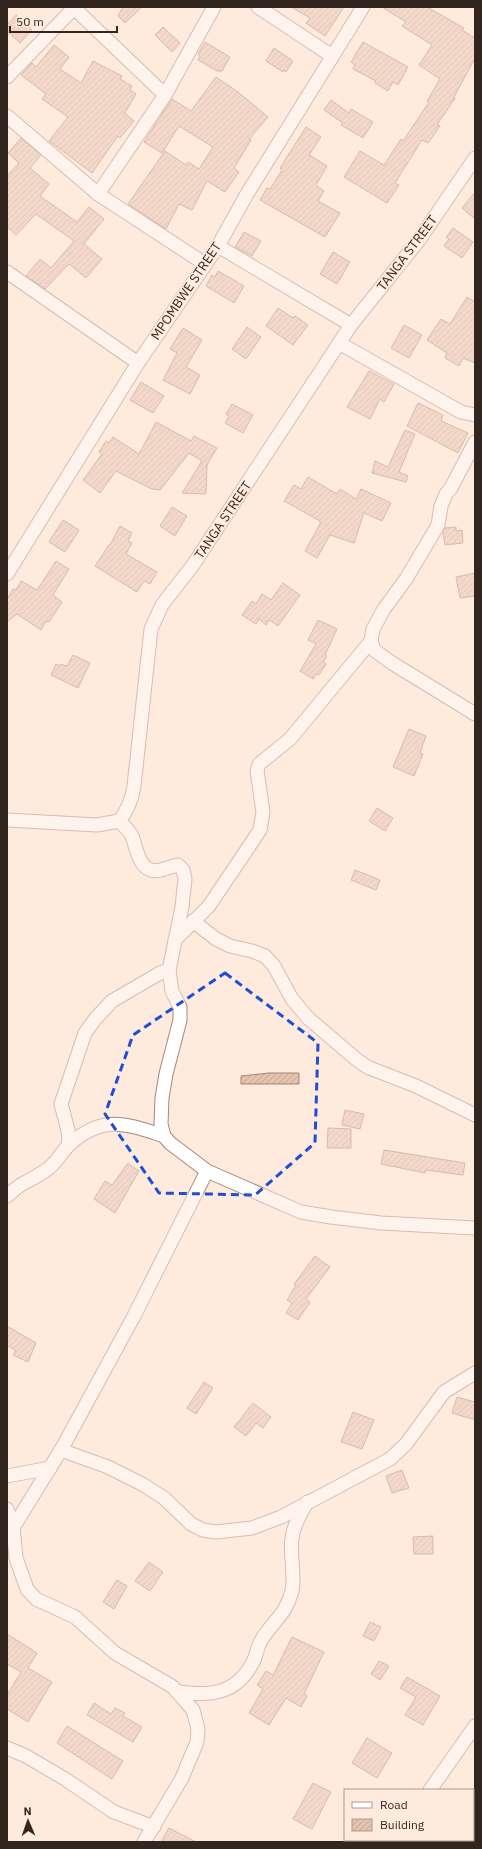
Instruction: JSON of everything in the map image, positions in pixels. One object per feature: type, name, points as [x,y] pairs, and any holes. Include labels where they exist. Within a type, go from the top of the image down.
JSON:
[{"type":"street","points":[[7,77],[73,7],[165,94]]},
{"type":"street","points":[[98,194],[165,94],[214,7]]},
{"type":"street","points":[[258,7],[332,56]]},
{"type":"street","name":"MPOMBWE STREET","points":[[7,574],[138,363],[218,246],[247,194],[363,7]]},
{"type":"street","points":[[7,116],[98,194],[205,264]]},
{"type":"street","name":"TANGA STREET","points":[[119,821],[128,810],[132,798],[151,629],[162,605],[206,546],[351,325],[419,240],[475,158]]},
{"type":"street","points":[[218,246],[351,325]]},
{"type":"street","points":[[7,272],[138,363]]},
{"type":"street","points":[[339,343],[461,412],[475,415]]},
{"type":"street","points":[[475,442],[451,488],[446,494],[438,525],[406,579],[384,609],[373,629],[371,641],[374,650],[392,663],[475,714]]},
{"type":"street","points":[[175,940],[209,906],[260,830],[263,812],[257,767],[290,739],[371,641]]},
{"type":"street","points":[[7,820],[97,825],[119,821],[129,831],[137,854],[145,866],[151,870],[178,865],[183,870],[185,879],[182,907],[169,970],[172,991],[180,1007],[180,1020],[166,1074],[162,1098],[161,1124],[164,1136],[170,1143],[207,1171],[301,1212],[381,1223],[475,1228]]},
{"type":"street","points":[[193,921],[216,939],[230,946],[252,951],[264,956],[274,966],[292,999],[308,1018],[367,1067],[416,1086],[475,1115]]},
{"type":"street","points":[[69,1144],[68,1130],[61,1104],[85,1034],[96,1018],[112,1001],[160,973],[169,970]]},
{"type":"street","points":[[7,1196],[49,1168],[69,1144],[95,1128],[105,1124],[128,1124],[164,1136]]},
{"type":"street","points":[[10,1532],[61,1450],[134,1316],[207,1171]]},
{"type":"street","points":[[61,1450],[108,1467],[142,1484],[164,1498],[191,1524],[203,1530],[216,1532],[252,1528],[281,1516],[390,1459],[406,1444],[444,1392],[475,1373]]},
{"type":"street","points":[[7,1476],[50,1468]]},
{"type":"street","points":[[177,1692],[208,1694],[219,1692],[231,1687],[245,1674],[253,1662],[261,1641],[286,1608],[294,1580],[291,1556],[292,1534],[307,1502]]},
{"type":"street","points":[[7,1509],[10,1532],[20,1573],[27,1589],[36,1599],[75,1617],[115,1653],[138,1668],[159,1678],[177,1692],[193,1710],[198,1729],[197,1742],[182,1778],[144,1842]]},
{"type":"street","points":[[431,1789],[475,1726]]},
{"type":"street","points":[[7,1748],[26,1756],[65,1779],[114,1812],[154,1827]]},
{"type":"highlighted area","points":[[225,973],[318,1043],[315,1143],[255,1195],[159,1193],[105,1114],[133,1035]]},
{"type":"building","points":[[123,7],[142,7],[125,23],[118,16]]},
{"type":"building","points":[[291,7],[344,7],[325,36],[306,23],[310,18]]},
{"type":"building","points":[[382,7],[427,7],[464,28],[462,30],[475,38],[475,58],[454,97],[455,98],[437,125],[440,126],[428,143],[422,140],[395,183],[399,185],[387,203],[344,177],[360,151],[384,165],[401,139],[403,141],[429,102],[427,101],[440,79],[419,65],[432,45],[402,26],[406,22]]},
{"type":"building","points":[[16,15],[32,30],[20,43],[7,31],[7,25]]},
{"type":"building","points":[[163,27],[180,43],[172,52],[155,35]]},
{"type":"building","points":[[205,42],[230,57],[222,71],[217,71],[198,60],[200,56],[198,54]]},
{"type":"building","points":[[363,42],[408,67],[398,85],[393,82],[388,91],[375,83],[376,81],[353,69],[355,65],[351,62]]},
{"type":"building","points":[[54,45],[69,57],[60,69],[81,83],[93,61],[122,76],[120,79],[132,86],[130,90],[136,94],[125,113],[134,121],[120,138],[118,136],[92,173],[49,141],[68,117],[42,99],[46,94],[21,75],[32,63],[36,67]]},
{"type":"building","points":[[274,48],[293,61],[286,72],[284,70],[283,72],[266,61]]},
{"type":"building","points":[[216,77],[238,92],[268,117],[249,139],[251,140],[234,168],[239,172],[225,192],[207,181],[192,210],[179,204],[166,229],[128,204],[165,151],[186,165],[188,162],[199,169],[213,147],[179,126],[162,153],[144,142],[172,99],[191,111]]},
{"type":"building","points":[[331,100],[349,113],[351,109],[373,122],[363,138],[341,125],[343,123],[324,110]]},
{"type":"building","points":[[306,127],[321,137],[309,155],[327,166],[316,185],[324,191],[318,201],[340,213],[325,237],[260,200],[267,188],[270,189],[282,170],[280,168]]},
{"type":"building","points":[[21,138],[41,155],[30,168],[49,184],[40,196],[77,222],[89,207],[104,219],[84,244],[102,259],[86,278],[69,264],[45,289],[26,276],[40,259],[51,268],[74,241],[36,214],[16,235],[7,227],[7,176],[19,163],[8,153]]},
{"type":"building","points":[[475,192],[475,219],[462,208]]},
{"type":"building","points":[[453,228],[473,242],[462,258],[444,246],[449,239],[446,237]]},
{"type":"building","points":[[244,232],[261,241],[252,256],[235,247]]},
{"type":"building","points":[[333,252],[350,262],[337,284],[320,274]]},
{"type":"building","points":[[218,271],[244,286],[234,303],[206,286],[212,275],[215,277]]},
{"type":"building","points":[[467,297],[475,302],[475,363],[463,358],[459,366],[445,358],[447,353],[427,340],[441,319],[450,324]]},
{"type":"building","points":[[278,308],[293,318],[295,316],[308,325],[293,345],[266,326]]},
{"type":"building","points":[[404,325],[422,335],[409,358],[391,348]]},
{"type":"building","points":[[247,327],[261,337],[246,359],[232,349]]},
{"type":"building","points":[[183,328],[202,340],[186,367],[200,375],[190,394],[163,380],[177,353],[170,349]]},
{"type":"building","points":[[369,371],[394,384],[384,402],[380,399],[370,419],[347,407]]},
{"type":"building","points":[[141,382],[164,396],[153,413],[130,400]]},
{"type":"building","points":[[418,403],[443,415],[441,421],[468,433],[458,453],[407,426]]},
{"type":"building","points":[[232,404],[253,415],[243,433],[225,423],[229,416],[226,414]]},
{"type":"building","points":[[156,422],[191,441],[194,436],[217,448],[207,465],[206,494],[182,493],[202,461],[189,453],[160,490],[152,489],[116,471],[100,493],[83,480],[102,454],[99,452],[106,441],[109,443],[113,437],[139,454]]},
{"type":"building","points":[[405,430],[415,434],[399,472],[408,476],[406,482],[372,473],[375,461],[388,467]]},
{"type":"building","points":[[308,477],[337,494],[340,489],[356,499],[361,489],[391,503],[382,521],[364,513],[354,543],[330,535],[317,558],[305,551],[320,524],[320,521],[284,501],[294,485],[301,489]]},
{"type":"building","points":[[172,507],[187,516],[175,536],[160,526]]},
{"type":"building","points":[[63,520],[79,530],[65,552],[49,542]]},
{"type":"building","points":[[120,526],[132,533],[128,541],[132,543],[126,554],[157,572],[150,584],[144,581],[137,592],[95,566],[110,545]]},
{"type":"building","points":[[456,527],[456,531],[462,530],[463,543],[445,545],[443,532],[445,528]]},
{"type":"building","points":[[56,561],[69,569],[53,595],[62,602],[49,622],[46,621],[41,630],[17,614],[7,622],[7,599],[13,589],[16,590],[21,581],[37,590]]},
{"type":"building","points":[[475,573],[475,596],[460,598],[456,577]]},
{"type":"building","points":[[283,583],[300,595],[278,626],[269,620],[266,625],[259,619],[256,624],[242,615],[252,601],[256,604],[262,594],[271,600]]},
{"type":"building","points":[[318,620],[337,629],[325,655],[327,656],[323,662],[326,664],[319,675],[316,674],[313,679],[300,671],[316,644],[308,640]]},
{"type":"building","points":[[73,655],[90,663],[78,688],[51,675],[56,664],[60,666],[61,664],[67,666]]},
{"type":"building","points":[[409,729],[426,736],[420,753],[423,754],[414,776],[393,767]]},
{"type":"building","points":[[377,808],[393,818],[385,831],[369,821]]},
{"type":"building","points":[[355,870],[380,880],[376,890],[351,880]]},
{"type":"building","points":[[269,1073],[299,1073],[299,1084],[241,1084],[241,1076]]},
{"type":"building","points":[[345,1110],[364,1114],[360,1129],[342,1125]]},
{"type":"building","points":[[328,1128],[351,1129],[351,1148],[327,1148]]},
{"type":"building","points":[[384,1150],[465,1163],[463,1175],[426,1170],[425,1173],[381,1164]]},
{"type":"building","points":[[128,1163],[139,1171],[115,1213],[94,1199],[105,1181],[112,1185]]},
{"type":"building","points":[[315,1256],[330,1267],[306,1299],[310,1302],[298,1320],[286,1313],[292,1303],[287,1300],[296,1285],[294,1284]]},
{"type":"building","points":[[7,1326],[36,1343],[28,1362],[13,1355],[16,1351],[7,1345]]},
{"type":"building","points":[[204,1382],[213,1388],[196,1414],[187,1408]]},
{"type":"building","points":[[457,1397],[475,1402],[475,1420],[452,1413]]},
{"type":"building","points":[[253,1403],[271,1417],[263,1428],[256,1423],[246,1436],[234,1427]]},
{"type":"building","points":[[353,1412],[374,1420],[362,1449],[341,1442]]},
{"type":"building","points":[[402,1470],[409,1488],[392,1493],[386,1476]]},
{"type":"building","points":[[433,1536],[433,1554],[414,1554],[413,1537]]},
{"type":"building","points":[[149,1562],[163,1572],[150,1591],[135,1581]]},
{"type":"building","points":[[117,1580],[127,1586],[114,1609],[103,1602]]},
{"type":"building","points":[[370,1622],[381,1627],[374,1641],[363,1636]]},
{"type":"building","points":[[7,1634],[37,1653],[28,1668],[52,1682],[28,1722],[7,1709],[7,1695],[21,1672],[7,1664]]},
{"type":"building","points":[[292,1637],[324,1652],[304,1694],[307,1696],[301,1707],[286,1698],[269,1725],[249,1713],[263,1689],[257,1685],[266,1671],[273,1675]]},
{"type":"building","points":[[379,1661],[389,1666],[380,1680],[371,1674]]},
{"type":"building","points":[[407,1677],[440,1696],[423,1725],[405,1715],[416,1697],[400,1688]]},
{"type":"building","points":[[94,1703],[111,1714],[115,1708],[125,1713],[123,1716],[142,1727],[133,1742],[87,1715]]},
{"type":"building","points":[[67,1726],[123,1761],[112,1779],[57,1743]]},
{"type":"building","points":[[367,1738],[392,1753],[377,1778],[352,1763]]},
{"type":"building","points":[[313,1783],[331,1792],[312,1829],[293,1819]]},
{"type":"building","points":[[169,1828],[196,1842],[161,1842]]}]
